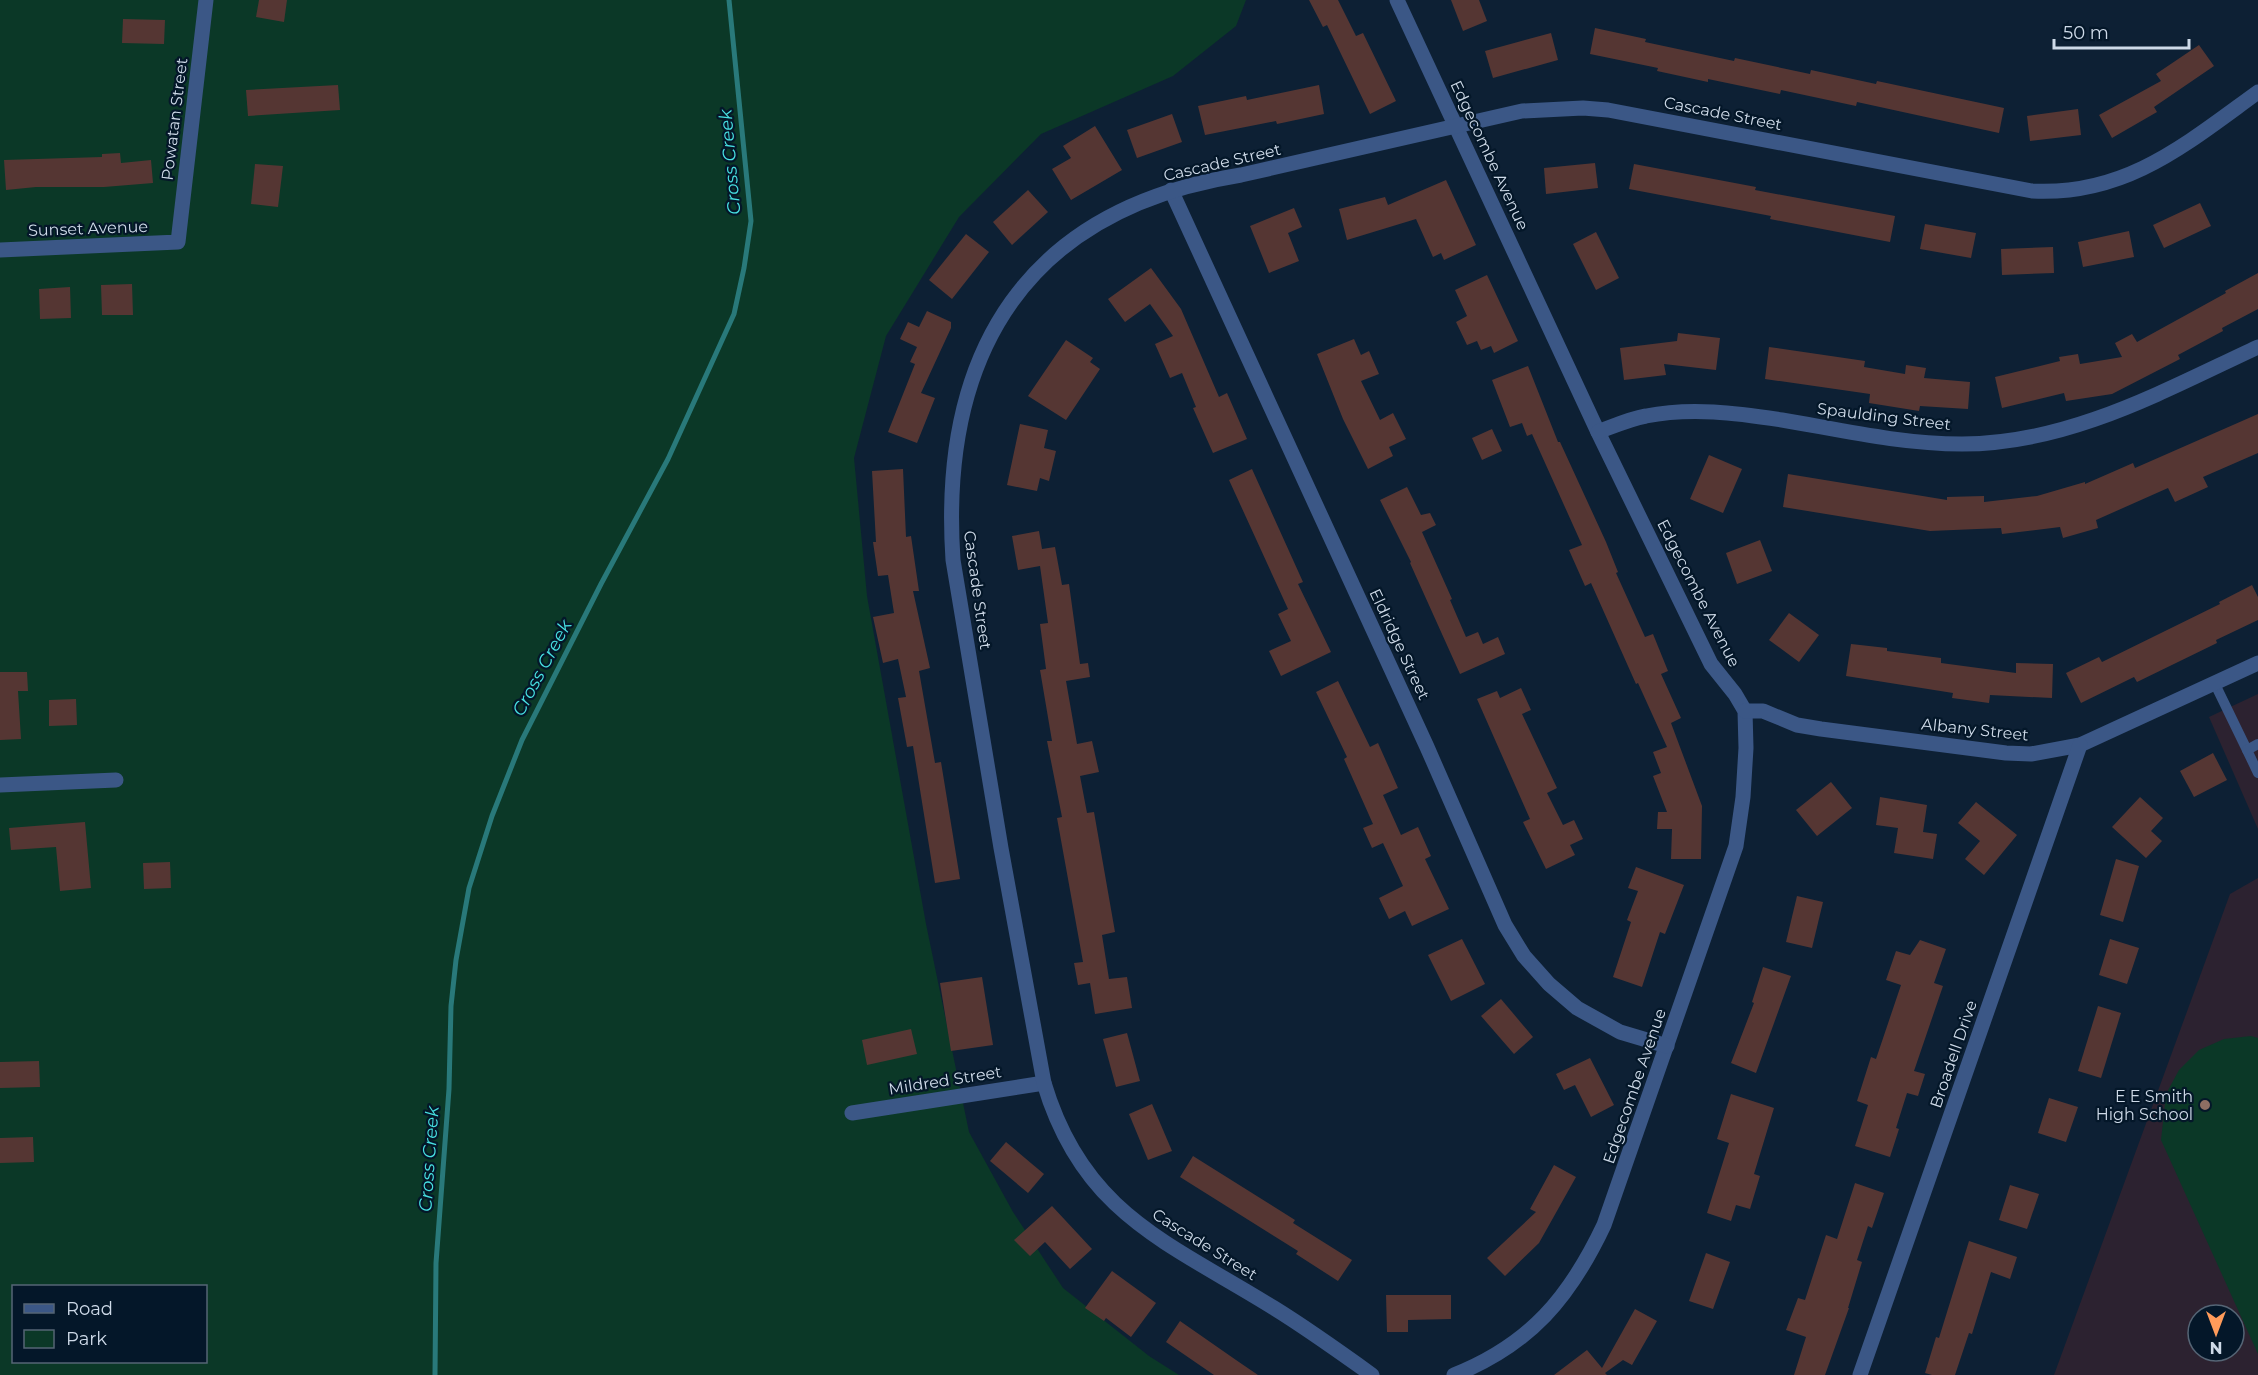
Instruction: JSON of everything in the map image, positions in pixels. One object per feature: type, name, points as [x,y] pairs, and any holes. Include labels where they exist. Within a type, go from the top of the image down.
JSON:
[{"type":"street","name":"Powatan Street","points":[[178,242],[206,0]]},
{"type":"street","name":"Edgecombe Avenue","points":[[1397,0],[1598,432],[1711,664],[1735,693],[1745,711],[1746,748],[1743,797],[1736,846],[1604,1225],[1576,1280],[1552,1309],[1526,1334],[1496,1356],[1454,1375]]},
{"type":"street","name":"Cascade Street","points":[[1372,1375],[1275,1309],[1156,1238],[1126,1215],[1100,1189],[1078,1160],[1060,1127],[1044,1083],[1001,848],[953,560],[950,520],[955,447],[962,410],[973,375],[998,319],[1020,289],[1045,262],[1074,239],[1113,215],[1171,190],[1522,111],[1546,108],[1608,110],[2032,191],[2052,191],[2105,183],[2151,165],[2172,154],[2258,92]]},
{"type":"street","name":"Eldridge Street","points":[[1171,190],[1427,747],[1505,925],[1530,963],[1549,984],[1577,1008],[1620,1032],[1667,1046]]},
{"type":"street","name":"Sunset Avenue","points":[[0,250],[178,242]]},
{"type":"street","name":"Spaulding Street","points":[[1598,432],[1646,416],[1683,411],[1720,412],[1913,441],[1962,444],[2000,442],[2036,437],[2072,428],[2118,412],[2258,347]]},
{"type":"street","name":"Albany Street","points":[[1745,711],[1763,711],[1797,725],[1821,729],[2006,753],[2031,754],[2080,745],[2258,663]]},
{"type":"street","name":"Broadell Drive","points":[[1860,1375],[2080,745]]},
{"type":"street","points":[[0,784],[116,780]]},
{"type":"street","name":"Mildred Street","points":[[852,1113],[1044,1083]]},
{"type":"lane","points":[[2215,684],[2258,773]]},
{"type":"lane","points":[[2247,750],[2258,744]]},
{"type":"shaded area","points":[[2258,694],[2258,829],[2209,717]]},
{"type":"shaded area","name":"E E Smith High School","points":[[2258,878],[2258,1375],[2054,1375],[2230,894]]},
{"type":"green space","points":[[0,0],[1246,0],[1236,26],[1173,76],[1041,134],[959,217],[886,336],[854,458],[867,596],[926,924],[969,1132],[1013,1212],[1063,1288],[1149,1356],[1179,1375],[0,1375]]},
{"type":"green space","points":[[2251,1036],[2258,1038],[2258,1354],[2246,1328],[2246,1303],[2235,1303],[2161,1140],[2166,1094],[2179,1070],[2199,1050],[2224,1039]]},
{"type":"building","points":[[259,0],[287,0],[284,22],[256,17]]},
{"type":"building","points":[[1309,0],[1338,0],[1356,36],[1363,33],[1396,101],[1370,114],[1327,25],[1323,27]]},
{"type":"building","points":[[1451,0],[1479,0],[1487,21],[1463,31]]},
{"type":"building","points":[[123,19],[165,20],[164,44],[122,43]]},
{"type":"building","points":[[1595,28],[1646,39],[1645,42],[1734,61],[1735,58],[1810,74],[1811,70],[1876,84],[1877,81],[2004,108],[1999,133],[1857,102],[1856,106],[1781,90],[1780,94],[1708,79],[1708,82],[1657,71],[1658,68],[1590,54]]},
{"type":"building","points":[[1551,33],[1558,60],[1493,78],[1485,51]]},
{"type":"building","points":[[2199,45],[2214,66],[2154,107],[2157,112],[2112,138],[2099,115],[2161,81],[2156,74]]},
{"type":"building","points":[[338,85],[340,110],[248,116],[246,90]]},
{"type":"building","points":[[1319,85],[1324,114],[1205,135],[1198,106],[1246,96],[1247,100]]},
{"type":"building","points":[[2078,109],[2081,135],[2030,141],[2027,116]]},
{"type":"building","points":[[1172,114],[1182,142],[1137,158],[1127,130]]},
{"type":"building","points":[[1095,126],[1122,170],[1071,200],[1052,169],[1071,158],[1063,146]]},
{"type":"building","points":[[120,153],[121,163],[151,160],[153,183],[6,190],[4,160],[102,157],[102,154]]},
{"type":"building","points":[[1595,163],[1598,188],[1546,194],[1544,168]]},
{"type":"building","points":[[255,164],[283,166],[278,207],[251,204]]},
{"type":"building","points":[[1634,164],[1756,187],[1755,190],[1895,216],[1890,242],[1629,189]]},
{"type":"building","points":[[1446,180],[1476,245],[1444,260],[1441,253],[1433,257],[1416,219],[1347,240],[1339,209],[1385,197],[1388,205]]},
{"type":"building","points":[[1028,190],[1048,212],[1012,245],[993,222]]},
{"type":"building","points":[[2200,203],[2211,226],[2164,248],[2153,225]]},
{"type":"building","points":[[1294,208],[1302,227],[1288,233],[1299,261],[1269,273],[1250,226]]},
{"type":"building","points":[[1925,224],[1976,233],[1971,258],[1920,249]]},
{"type":"building","points":[[2129,231],[2134,257],[2083,267],[2078,242]]},
{"type":"building","points":[[1596,232],[1619,278],[1596,290],[1573,244]]},
{"type":"building","points":[[966,234],[989,252],[952,299],[929,280]]},
{"type":"building","points":[[2053,247],[2054,273],[2002,275],[2001,249]]},
{"type":"building","points":[[1151,268],[1181,309],[1219,397],[1227,393],[1247,439],[1213,453],[1193,408],[1196,407],[1182,373],[1170,378],[1155,344],[1173,336],[1150,304],[1125,322],[1108,299]]},
{"type":"building","points":[[2258,273],[2258,309],[2178,355],[2180,359],[2112,394],[2066,401],[2064,393],[2002,408],[1995,377],[2060,361],[2059,357],[2078,354],[2080,364],[2122,357],[2115,343],[2132,334],[2137,342]]},
{"type":"building","points":[[1487,275],[1518,341],[1494,353],[1491,346],[1481,350],[1477,341],[1467,345],[1456,322],[1467,316],[1455,290]]},
{"type":"building","points":[[132,284],[133,315],[102,315],[101,285]]},
{"type":"building","points":[[70,287],[71,318],[40,319],[39,289]]},
{"type":"building","points":[[927,311],[951,322],[951,328],[921,393],[935,398],[917,443],[888,432],[915,364],[910,362],[917,347],[900,339],[908,322],[919,327]]},
{"type":"building","points":[[1678,333],[1720,338],[1716,370],[1664,364],[1666,375],[1624,380],[1620,348],[1677,341]]},
{"type":"building","points":[[1354,339],[1361,355],[1369,351],[1379,374],[1361,381],[1380,420],[1393,413],[1406,439],[1389,447],[1393,456],[1368,469],[1343,419],[1317,354]]},
{"type":"building","points":[[1066,340],[1093,358],[1090,362],[1100,369],[1066,420],[1028,396]]},
{"type":"building","points":[[1769,347],[1865,361],[1864,367],[1905,374],[1906,365],[1926,368],[1924,378],[1970,382],[1968,409],[1920,406],[1919,411],[1869,403],[1870,394],[1765,379]]},
{"type":"building","points":[[1528,366],[1558,442],[1560,442],[1606,542],[1618,572],[1616,573],[1645,637],[1653,634],[1668,671],[1661,674],[1681,718],[1671,723],[1702,806],[1701,859],[1671,859],[1672,829],[1657,829],[1658,812],[1667,812],[1653,776],[1661,773],[1653,752],[1667,747],[1591,583],[1585,586],[1569,550],[1582,545],[1532,434],[1527,436],[1522,423],[1510,427],[1492,380]]},
{"type":"building","points":[[2258,414],[2258,453],[2203,477],[2208,487],[2175,502],[2168,488],[2096,520],[2098,528],[2063,538],[2060,527],[2002,534],[2001,528],[1930,531],[1783,507],[1788,474],[1947,500],[1947,497],[1984,496],[1984,502],[2037,496],[2085,482],[2085,484],[2133,463],[2135,468]]},
{"type":"building","points":[[1020,424],[1048,430],[1044,448],[1056,451],[1049,481],[1040,478],[1037,491],[1007,485]]},
{"type":"building","points":[[1492,429],[1502,451],[1482,460],[1472,438]]},
{"type":"building","points":[[1709,455],[1742,469],[1723,513],[1690,499]]},
{"type":"building","points":[[903,469],[906,537],[911,536],[919,591],[913,591],[930,668],[919,671],[935,763],[941,762],[960,879],[935,883],[913,746],[907,747],[898,698],[906,697],[898,659],[883,663],[873,617],[894,613],[888,575],[878,576],[873,542],[876,542],[872,471]]},
{"type":"building","points":[[1252,469],[1303,582],[1298,584],[1331,652],[1281,676],[1269,651],[1291,641],[1278,614],[1288,609],[1229,480]]},
{"type":"building","points":[[1407,487],[1421,515],[1430,513],[1436,525],[1422,532],[1466,637],[1478,632],[1483,644],[1498,637],[1505,654],[1460,674],[1411,562],[1380,500]]},
{"type":"building","points":[[1039,531],[1042,549],[1055,547],[1062,585],[1069,584],[1080,664],[1088,663],[1090,677],[1066,681],[1077,744],[1092,741],[1099,772],[1080,776],[1087,813],[1094,812],[1115,932],[1102,935],[1109,979],[1127,977],[1132,1008],[1095,1014],[1090,983],[1078,985],[1074,963],[1083,962],[1057,818],[1062,817],[1047,741],[1052,741],[1040,670],[1046,669],[1040,624],[1048,623],[1040,566],[1018,570],[1012,536]]},
{"type":"building","points":[[1760,540],[1772,571],[1737,584],[1726,553]]},
{"type":"building","points":[[2252,585],[2258,597],[2258,620],[2137,682],[2134,677],[2081,703],[2066,673],[2099,657],[2102,662],[2220,604],[2219,602]]},
{"type":"building","points":[[1789,613],[1819,635],[1799,662],[1769,640]]},
{"type":"building","points":[[1851,644],[1941,658],[1941,663],[2016,673],[2016,663],[2053,664],[2052,698],[1990,695],[1989,703],[1952,698],[1953,693],[1846,676]]},
{"type":"building","points":[[0,672],[27,672],[28,691],[18,691],[21,739],[0,740]]},
{"type":"building","points":[[1338,681],[1370,747],[1378,743],[1398,788],[1383,795],[1401,835],[1418,827],[1431,856],[1425,859],[1449,909],[1412,926],[1405,911],[1389,919],[1379,898],[1403,886],[1383,843],[1372,848],[1363,828],[1373,824],[1344,759],[1347,757],[1316,692]]},
{"type":"building","points":[[1521,688],[1531,710],[1522,714],[1557,788],[1547,793],[1563,825],[1574,820],[1583,839],[1570,845],[1575,855],[1546,869],[1523,822],[1530,819],[1477,699],[1497,691],[1500,698]]},
{"type":"building","points":[[76,699],[77,725],[49,726],[49,700]]},
{"type":"building","points":[[2213,753],[2227,780],[2194,797],[2180,771]]},
{"type":"building","points":[[1831,782],[1852,808],[1817,836],[1796,810]]},
{"type":"building","points":[[1880,797],[1927,805],[1923,832],[1937,834],[1933,859],[1894,853],[1898,828],[1876,825]]},
{"type":"building","points":[[2140,797],[2163,818],[2151,831],[2162,841],[2146,858],[2112,827]]},
{"type":"building","points":[[1976,802],[2017,835],[1984,875],[1965,859],[1980,841],[1958,823]]},
{"type":"building","points":[[85,822],[91,888],[60,891],[56,847],[11,850],[9,828]]},
{"type":"building","points":[[2116,859],[2139,866],[2123,922],[2100,915]]},
{"type":"building","points":[[170,862],[171,888],[144,889],[143,863]]},
{"type":"building","points":[[1636,867],[1684,885],[1665,934],[1660,932],[1642,987],[1613,977],[1631,922],[1627,920],[1638,891],[1628,888]]},
{"type":"building","points":[[1797,896],[1823,902],[1812,948],[1786,942]]},
{"type":"building","points":[[1462,939],[1485,984],[1451,1001],[1428,955]]},
{"type":"building","points":[[2110,939],[2139,948],[2127,984],[2099,975]]},
{"type":"building","points":[[1920,940],[1946,949],[1934,983],[1943,986],[1914,1071],[1925,1074],[1918,1096],[1907,1093],[1890,1157],[1855,1146],[1868,1105],[1857,1101],[1871,1057],[1876,1059],[1901,985],[1886,980],[1896,951],[1910,955]]},
{"type":"building","points":[[1763,967],[1791,976],[1756,1073],[1731,1063],[1754,1003],[1752,1002]]},
{"type":"building","points":[[982,977],[993,1045],[951,1051],[940,983]]},
{"type":"building","points":[[1501,999],[1533,1037],[1514,1054],[1481,1016]]},
{"type":"building","points":[[2098,1006],[2121,1013],[2101,1078],[2078,1071]]},
{"type":"building","points":[[911,1029],[917,1054],[867,1065],[862,1040]]},
{"type":"building","points":[[1127,1033],[1140,1081],[1116,1087],[1103,1039]]},
{"type":"building","points":[[1590,1058],[1614,1105],[1591,1117],[1575,1085],[1564,1090],[1556,1074]]},
{"type":"building","points":[[39,1061],[40,1087],[0,1088],[0,1062]]},
{"type":"building","points":[[1731,1094],[1774,1108],[1754,1174],[1760,1176],[1750,1209],[1736,1205],[1731,1221],[1707,1213],[1729,1143],[1717,1139]]},
{"type":"building","points":[[2049,1098],[2078,1107],[2066,1142],[2038,1133]]},
{"type":"building","points":[[1152,1104],[1172,1151],[1148,1160],[1129,1114]]},
{"type":"building","points":[[33,1137],[34,1162],[0,1163],[0,1138]]},
{"type":"building","points":[[1006,1142],[1044,1174],[1028,1193],[990,1161]]},
{"type":"building","points":[[1193,1156],[1295,1220],[1293,1223],[1352,1260],[1338,1281],[1296,1254],[1298,1251],[1180,1177]]},
{"type":"building","points":[[1554,1165],[1576,1177],[1539,1243],[1505,1276],[1487,1258],[1536,1212],[1530,1209]]},
{"type":"building","points":[[1855,1183],[1884,1193],[1872,1228],[1868,1226],[1857,1260],[1862,1262],[1849,1308],[1825,1375],[1794,1375],[1806,1337],[1786,1330],[1798,1298],[1805,1300],[1826,1235],[1837,1239]]},
{"type":"building","points":[[2010,1185],[2039,1194],[2027,1229],[1999,1220]]},
{"type":"building","points":[[1052,1206],[1092,1249],[1070,1269],[1045,1242],[1030,1256],[1014,1240]]},
{"type":"building","points":[[1969,1241],[2017,1257],[2010,1279],[1991,1272],[1972,1334],[1969,1333],[1955,1375],[1925,1373],[1936,1337],[1939,1338]]},
{"type":"building","points":[[1706,1253],[1730,1262],[1713,1309],[1689,1301]]},
{"type":"building","points":[[1112,1271],[1156,1303],[1131,1337],[1106,1318],[1104,1321],[1085,1308]]},
{"type":"building","points":[[1386,1295],[1451,1295],[1451,1319],[1408,1320],[1408,1332],[1387,1332]]},
{"type":"building","points":[[1635,1309],[1657,1321],[1632,1365],[1623,1360],[1605,1373],[1607,1375],[1554,1375],[1587,1350],[1602,1368]]},
{"type":"building","points":[[1180,1321],[1258,1375],[1214,1375],[1166,1342]]},
{"type":"waterway","name":"Cross Creek","points":[[435,1375],[436,1263],[449,1089],[451,1006],[456,960],[469,888],[492,816],[522,740],[601,584],[668,459],[734,314],[744,268],[751,221],[729,0]]},
{"type":"place","name":"E E Smith High School","points":[[2205,1105]]}]
